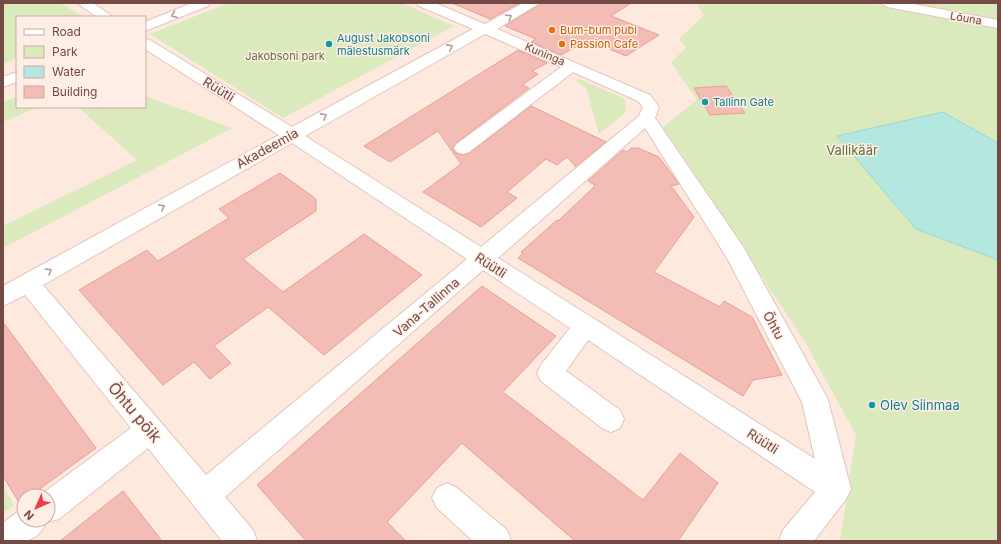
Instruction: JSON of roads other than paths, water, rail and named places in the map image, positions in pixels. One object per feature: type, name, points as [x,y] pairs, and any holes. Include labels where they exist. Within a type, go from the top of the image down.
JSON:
[{"type":"street","points":[[84,3],[104,16]]},
{"type":"street","points":[[146,27],[203,3]]},
{"type":"street","name":"Kuninga","points":[[424,3],[485,28],[644,98],[651,107],[647,118]]},
{"type":"street","name":"Akadeemia","points":[[3,297],[290,135],[533,3]]},
{"type":"street","name":"Lõuna","points":[[887,3],[998,24]]},
{"type":"street","name":"Rüütli","points":[[146,44],[167,62],[290,135],[836,488]]},
{"type":"street","points":[[463,148],[572,66]]},
{"type":"street","points":[[3,82],[16,77]]},
{"type":"street","name":"Vana-Tallinna","points":[[204,496],[647,118]]},
{"type":"street","name":"Õhtu","points":[[647,118],[736,254],[815,400],[836,488]]},
{"type":"street","name":"Õhtu põik","points":[[28,283],[242,541]]},
{"type":"street","points":[[585,326],[550,373],[611,419]]},
{"type":"street","points":[[56,502],[150,430]]},
{"type":"street","points":[[794,541],[836,488]]},
{"type":"street","points":[[447,498],[496,541]]},
{"type":"street","points":[[5,541],[22,528]]},
{"type":"water","points":[[943,112],[998,143],[998,260],[916,229],[837,136]]},
{"type":"place","name":"Bum-bum pubi","points":[[552,30]]},
{"type":"place","name":"August Jakobsoni mälestusmärk","points":[[329,44]]},
{"type":"place","name":"Passion Cafe","points":[[562,44]]},
{"type":"place","name":"Tallinn Gate","points":[[705,102]]},
{"type":"place","name":"Olev Siinmaa","points":[[872,405]]},
{"type":"park label","name":"Jakobsoni park","points":[[285,56]]},
{"type":"park label","name":"Vallikäär","points":[[852,150]]}]
